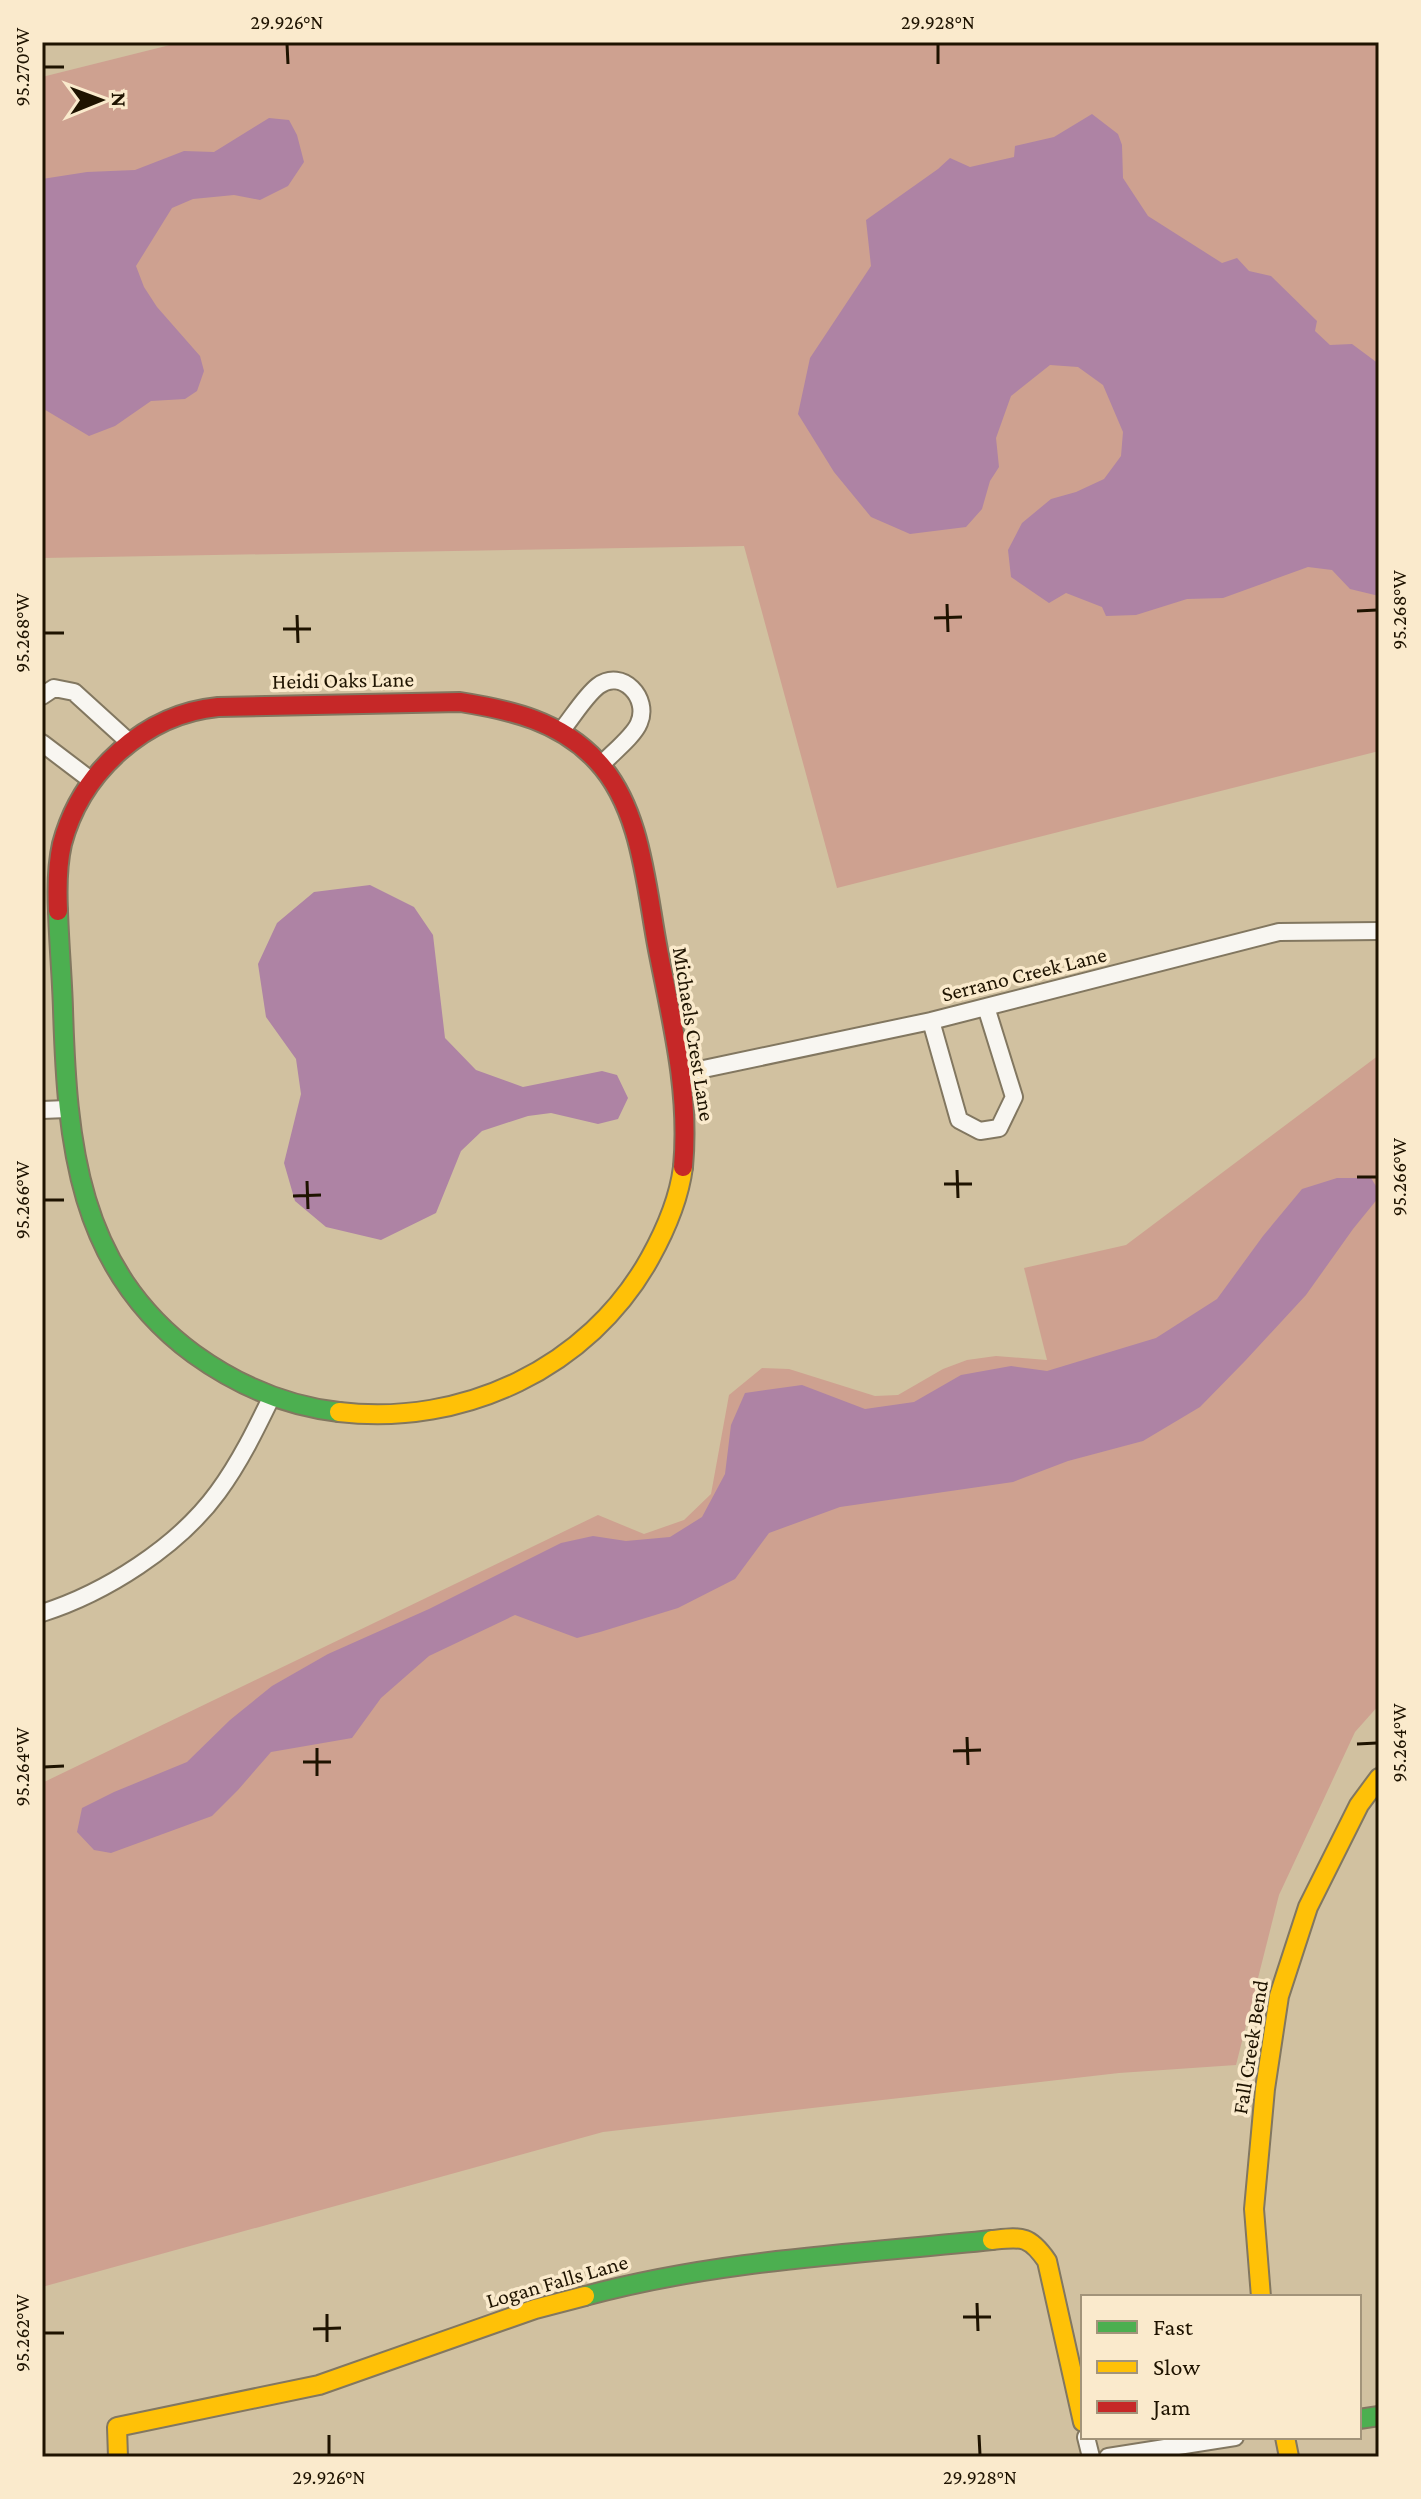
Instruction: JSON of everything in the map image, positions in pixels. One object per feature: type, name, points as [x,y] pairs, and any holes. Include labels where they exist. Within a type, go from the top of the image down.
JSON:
[{"type":"street","points":[[561,731],[598,686],[611,681],[627,683],[639,695],[642,711],[639,725],[601,765]]},
{"type":"street","points":[[42,696],[54,688],[74,692],[129,742]]},
{"type":"street","name":"Heidi Oaks Lane","points":[[67,1109],[59,857],[69,825],[92,781],[129,742],[159,724],[190,711],[231,706],[460,702],[535,717],[561,731]]},
{"type":"street","name":"Michaels Crest Lane","points":[[67,1109],[78,1184],[96,1234],[123,1282],[153,1318],[190,1352],[228,1377],[272,1396],[312,1408],[389,1416],[471,1402],[543,1371],[577,1348],[610,1316],[637,1283],[658,1247],[676,1205],[683,1167],[686,1119],[639,850],[625,807],[601,765],[561,731]]},
{"type":"street","points":[[42,743],[92,781]]},
{"type":"street","name":"Serrano Creek Lane","points":[[680,1074],[931,1021],[1279,932],[1379,931]]},
{"type":"street","points":[[931,1021],[959,1120],[980,1131],[999,1128],[1014,1097],[986,1007]]},
{"type":"street","points":[[42,1110],[67,1109]]},
{"type":"street","points":[[42,1613],[63,1606],[111,1581],[145,1561],[185,1529],[217,1494],[248,1445],[272,1396]]},
{"type":"street","name":"Fall Creek Bend","points":[[1261,2295],[1254,2209],[1265,2089],[1279,1996],[1308,1907],[1359,1805],[1379,1778]]},
{"type":"street","name":"Logan Falls Lane","points":[[118,2457],[117,2427],[319,2385],[535,2309],[636,2282],[729,2267],[1021,2237],[1038,2248],[1047,2261],[1081,2413]]},
{"type":"street","points":[[1108,2457],[1222,2439]]},
{"type":"shaded area","points":[[182,42],[1379,42],[1379,751],[837,888],[744,546],[42,558],[42,77]]},
{"type":"shaded area","points":[[1092,114],[1118,134],[1122,145],[1123,178],[1148,216],[1222,263],[1237,258],[1249,271],[1271,276],[1317,321],[1315,331],[1330,345],[1352,344],[1379,364],[1379,596],[1350,589],[1332,570],[1308,567],[1223,598],[1187,599],[1136,615],[1106,616],[1102,607],[1066,593],[1049,603],[1011,577],[1008,550],[1022,523],[1051,499],[1104,479],[1121,456],[1123,432],[1103,385],[1078,367],[1050,365],[1011,396],[996,438],[999,467],[990,481],[982,509],[966,527],[910,534],[871,517],[834,472],[798,414],[810,358],[871,266],[866,220],[950,158],[970,167],[1014,157],[1015,146],[1054,137]]},
{"type":"shaded area","points":[[269,118],[289,120],[297,135],[304,162],[288,186],[260,200],[234,195],[193,199],[172,208],[136,266],[144,287],[157,307],[200,356],[204,371],[197,391],[185,399],[151,401],[115,426],[89,436],[42,408],[42,179],[87,172],[135,170],[184,151],[214,152]]},
{"type":"shaded area","points":[[370,885],[414,907],[433,935],[445,1038],[476,1070],[523,1087],[602,1071],[617,1075],[628,1098],[618,1119],[598,1124],[551,1113],[528,1116],[482,1131],[461,1151],[436,1213],[381,1240],[326,1227],[295,1201],[284,1163],[301,1094],[296,1059],[266,1017],[258,964],[277,923],[314,892]]},
{"type":"shaded area","points":[[1379,1055],[1379,1705],[1355,1732],[1279,1895],[1236,2065],[1119,2073],[603,2132],[42,2287],[42,1783],[598,1515],[644,1534],[684,1520],[711,1494],[729,1395],[762,1368],[789,1369],[875,1396],[898,1395],[943,1369],[967,1360],[996,1356],[1047,1360],[1024,1268],[1126,1245]]},
{"type":"shaded area","points":[[1337,1178],[1371,1178],[1379,1197],[1306,1295],[1245,1361],[1200,1407],[1143,1441],[1068,1461],[1013,1482],[840,1507],[769,1533],[735,1579],[678,1608],[600,1632],[577,1638],[515,1615],[429,1656],[381,1698],[352,1738],[271,1752],[212,1816],[111,1853],[94,1850],[77,1832],[82,1808],[187,1762],[230,1720],[272,1686],[328,1654],[429,1609],[561,1543],[593,1536],[626,1541],[670,1537],[702,1517],[725,1474],[731,1425],[745,1393],[802,1385],[865,1409],[914,1402],[961,1375],[1011,1366],[1047,1371],[1156,1338],[1217,1299],[1302,1189]]},
{"type":"traffic: fast","points":[[58,911],[65,1058],[75,1154],[86,1199],[102,1242],[125,1283],[155,1320],[194,1354],[263,1392],[300,1405],[339,1412]]},
{"type":"traffic: fast","points":[[585,2296],[736,2266],[992,2240]]},
{"type":"traffic: fast","points":[[1361,2419],[1379,2416]]},
{"type":"traffic: slow","points":[[339,1412],[385,1414],[431,1410],[476,1399],[518,1382],[557,1359],[593,1331],[624,1297],[650,1258],[671,1214],[683,1167]]},
{"type":"traffic: slow","points":[[1261,2295],[1254,2209],[1265,2089],[1279,1996],[1308,1907],[1359,1805],[1379,1778]]},
{"type":"traffic: slow","points":[[992,2240],[1011,2238],[1030,2242],[1047,2261],[1081,2413]]},
{"type":"traffic: slow","points":[[118,2457],[117,2427],[319,2385],[535,2309],[585,2296]]},
{"type":"traffic: slow","points":[[1285,2439],[1289,2457]]},
{"type":"traffic: jam","points":[[460,702],[516,714],[567,736],[597,761],[624,802],[640,850],[674,1031],[684,1112],[683,1167]]},
{"type":"traffic: jam","points":[[58,911],[62,844],[84,793],[120,751],[166,721],[218,707],[460,702]]}]
